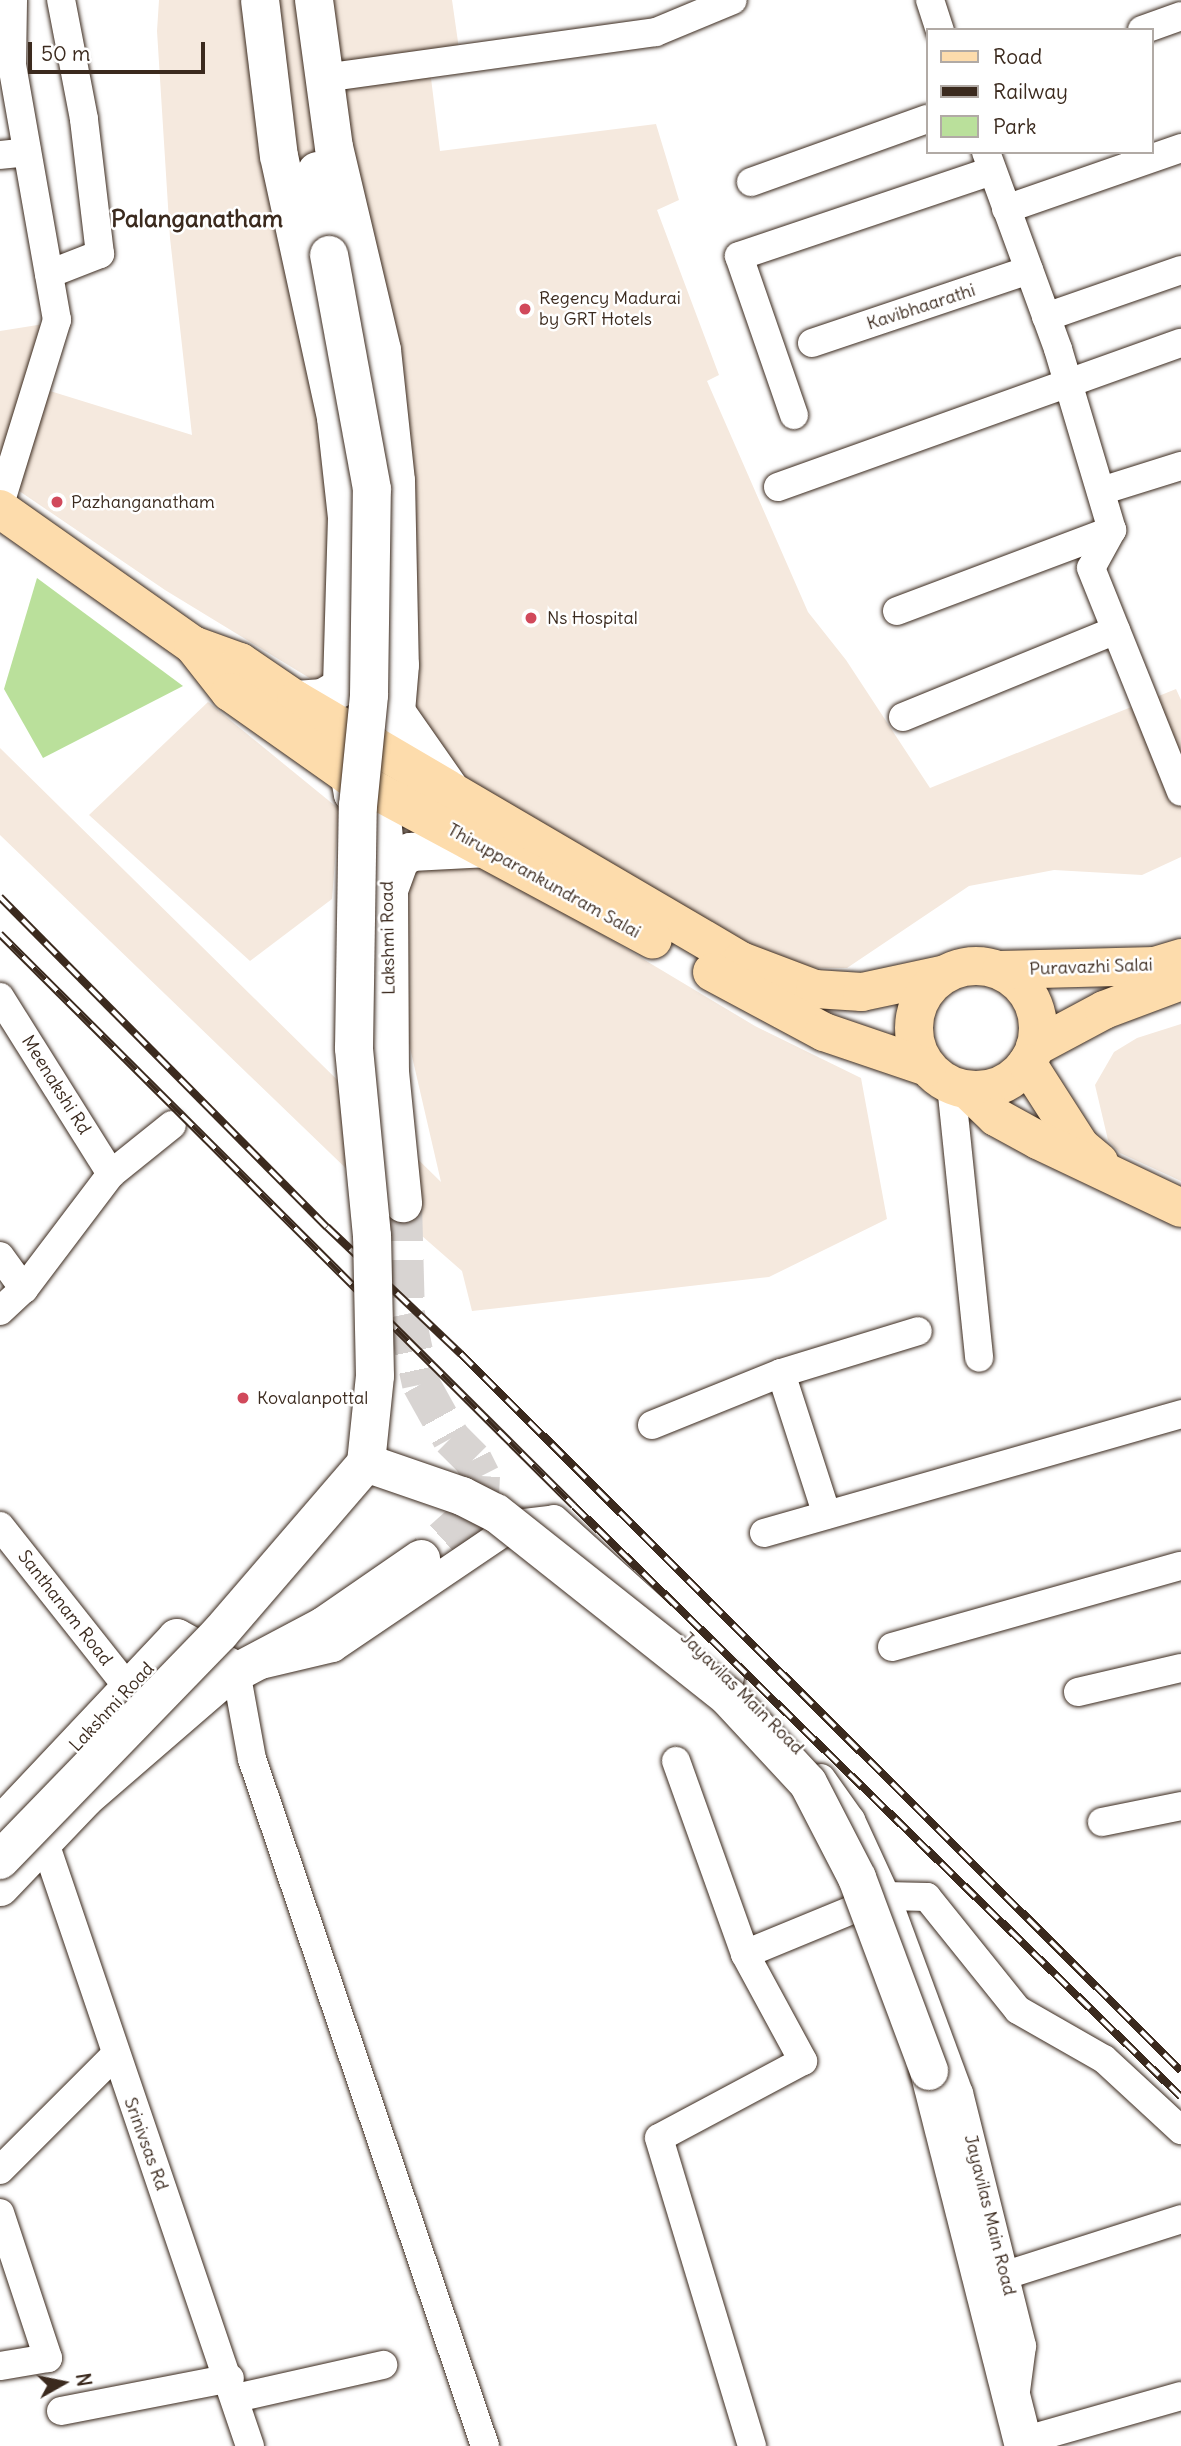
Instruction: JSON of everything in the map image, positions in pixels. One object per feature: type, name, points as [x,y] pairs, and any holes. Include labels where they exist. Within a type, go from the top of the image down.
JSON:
[{"type":"main road","name":"Thirupparankundram Salai","points":[[0,507],[193,645],[240,662],[341,727],[741,961],[802,985],[862,992],[942,975]]},
{"type":"main road","name":"Thirupparankundram Salai","points":[[193,645],[230,692],[349,776],[489,848],[824,1032],[949,1081],[996,1116],[1038,1140],[1109,1170],[1181,1208]]},
{"type":"main road","name":"Puravazhi Salai","points":[[1001,970],[1155,966],[1181,958]]},
{"type":"main road","points":[[981,965],[1001,970],[1022,987],[1036,1010],[1031,1055],[1001,1085],[949,1081],[917,1048],[917,1007],[942,975],[981,965]]},
{"type":"main road","name":"Puravazhi Salai","points":[[1031,1055],[1104,1010],[1181,981]]},
{"type":"main road","name":"Thirupparankundram Salai","points":[[1031,1055],[1080,1146],[1109,1170]]},
{"type":"street","points":[[0,507],[57,320],[49,274],[14,154],[13,0]]},
{"type":"street","points":[[49,274],[100,254],[84,119],[61,0]]},
{"type":"street","name":"Lakshmi Road","points":[[260,0],[279,156],[338,431],[347,517],[341,727],[353,794],[382,818],[389,890],[390,1072],[403,1203]]},
{"type":"street","points":[[0,1860],[220,1633],[366,1463],[375,1376],[372,1236],[354,1048],[358,806],[369,695],[372,489],[329,255],[293,0]]},
{"type":"street","points":[[314,0],[334,147],[382,350],[396,481],[400,665],[396,712],[452,792]]},
{"type":"street","points":[[324,78],[656,32],[733,0]]},
{"type":"street","points":[[930,0],[939,28]]},
{"type":"street","points":[[1148,28],[1181,16]]},
{"type":"street","points":[[751,182],[926,120]]},
{"type":"street","points":[[1006,209],[1181,148]]},
{"type":"street","points":[[794,415],[740,256],[989,162],[1046,317],[1112,530],[1091,568],[1181,792]]},
{"type":"street","name":"Kavibhaarathi","points":[[812,343],[1029,270]]},
{"type":"street","points":[[1046,317],[1181,270]]},
{"type":"street","points":[[778,487],[1181,343]]},
{"type":"street","points":[[1101,491],[1181,466]]},
{"type":"street","points":[[897,611],[1112,530]]},
{"type":"street","points":[[903,717],[1116,630]]},
{"type":"street","points":[[296,700],[323,698],[342,687]]},
{"type":"street","points":[[389,890],[400,860],[411,852],[489,848]]},
{"type":"street","name":"Meenakshi Rd","points":[[0,997],[111,1174]]},
{"type":"street","points":[[949,1081],[979,1358]]},
{"type":"street","points":[[0,1311],[24,1289],[111,1174],[172,1125]]},
{"type":"street","points":[[0,1256],[24,1289]]},
{"type":"street","points":[[652,1425],[781,1373],[919,1331]]},
{"type":"street","points":[[781,1373],[827,1515]]},
{"type":"street","points":[[764,1533],[1181,1414]]},
{"type":"street","name":"Jayavilas Main Road","points":[[366,1463],[462,1496],[496,1513],[728,1698],[808,1783],[857,1878],[929,2071],[1020,2431]]},
{"type":"street","name":"Jayavilas Main Road","points":[[236,1671],[333,1648],[516,1524],[554,1519],[777,1723],[851,1820],[886,1896],[959,2093],[1022,2346],[1020,2431]]},
{"type":"street","name":"Santhanam Road","points":[[0,1526],[129,1689]]},
{"type":"street","points":[[0,1887],[85,1798],[236,1671],[324,1626],[421,1559]]},
{"type":"street","points":[[892,1647],[1181,1566]]},
{"type":"street","name":"Lakshmi Road","points":[[3,1816],[177,1638],[236,1671]]},
{"type":"street","points":[[1078,1692],[1181,1668]]},
{"type":"street","points":[[236,1671],[252,1759],[485,2446]]},
{"type":"street","points":[[676,1761],[745,1954],[803,2061],[659,2138],[752,2446]]},
{"type":"street","points":[[1102,1822],[1181,1806]]},
{"type":"street","name":"Srinivsas Rd","points":[[44,1840],[114,2056],[233,2388],[250,2446]]},
{"type":"street","points":[[745,1954],[886,1896],[927,1897],[1018,2010],[1104,2059],[1181,2130]]},
{"type":"street","points":[[0,2170],[114,2056]]},
{"type":"street","points":[[0,2213],[48,2358],[0,2366]]},
{"type":"street","points":[[1006,2275],[1181,2218]]},
{"type":"street","points":[[61,2411],[383,2365]]},
{"type":"street","points":[[1020,2431],[1181,2396]]},
{"type":"shaded area","points":[[159,0],[452,0],[460,56],[429,62],[440,151],[656,124],[679,200],[657,210],[719,375],[707,381],[808,612],[846,660],[930,788],[1176,689],[1181,700],[1181,857],[1142,875],[1054,870],[969,886],[847,968],[792,968],[441,768],[413,741],[165,590],[0,478],[0,331],[69,320],[50,391],[192,435],[170,238],[157,31]]},
{"type":"shaded area","points":[[208,702],[339,809],[332,899],[250,961],[89,815]]},
{"type":"shaded area","points":[[0,748],[441,1182],[405,1026],[409,878],[422,856],[469,855],[755,1026],[861,1078],[887,1219],[769,1277],[472,1311],[462,1271],[357,1179],[0,835]]},
{"type":"shaded area","points":[[1181,1024],[1181,1181],[1120,1153],[1108,1140],[1095,1085],[1114,1052],[1137,1038]]},
{"type":"green space","points":[[37,578],[183,686],[43,758],[4,689]]},
{"type":"tunnel","points":[[403,1203],[406,1314],[421,1384],[451,1438],[473,1460],[481,1476],[480,1496],[471,1514],[421,1559]]},
{"type":"railway","points":[[0,897],[327,1227],[461,1354],[1181,2071]]},
{"type":"railway","points":[[0,934],[574,1506],[1181,2097]]},
{"type":"place","name":"Regency Madurai by GRT Hotels","points":[[525,309]]},
{"type":"place","name":"Pazhanganatham","points":[[57,502]]},
{"type":"place","name":"Ns Hospital","points":[[531,618]]},
{"type":"place","name":"Kovalanpottal","points":[[243,1398]]},
{"type":"district","name":"Palanganatham","points":[[197,219]]}]
